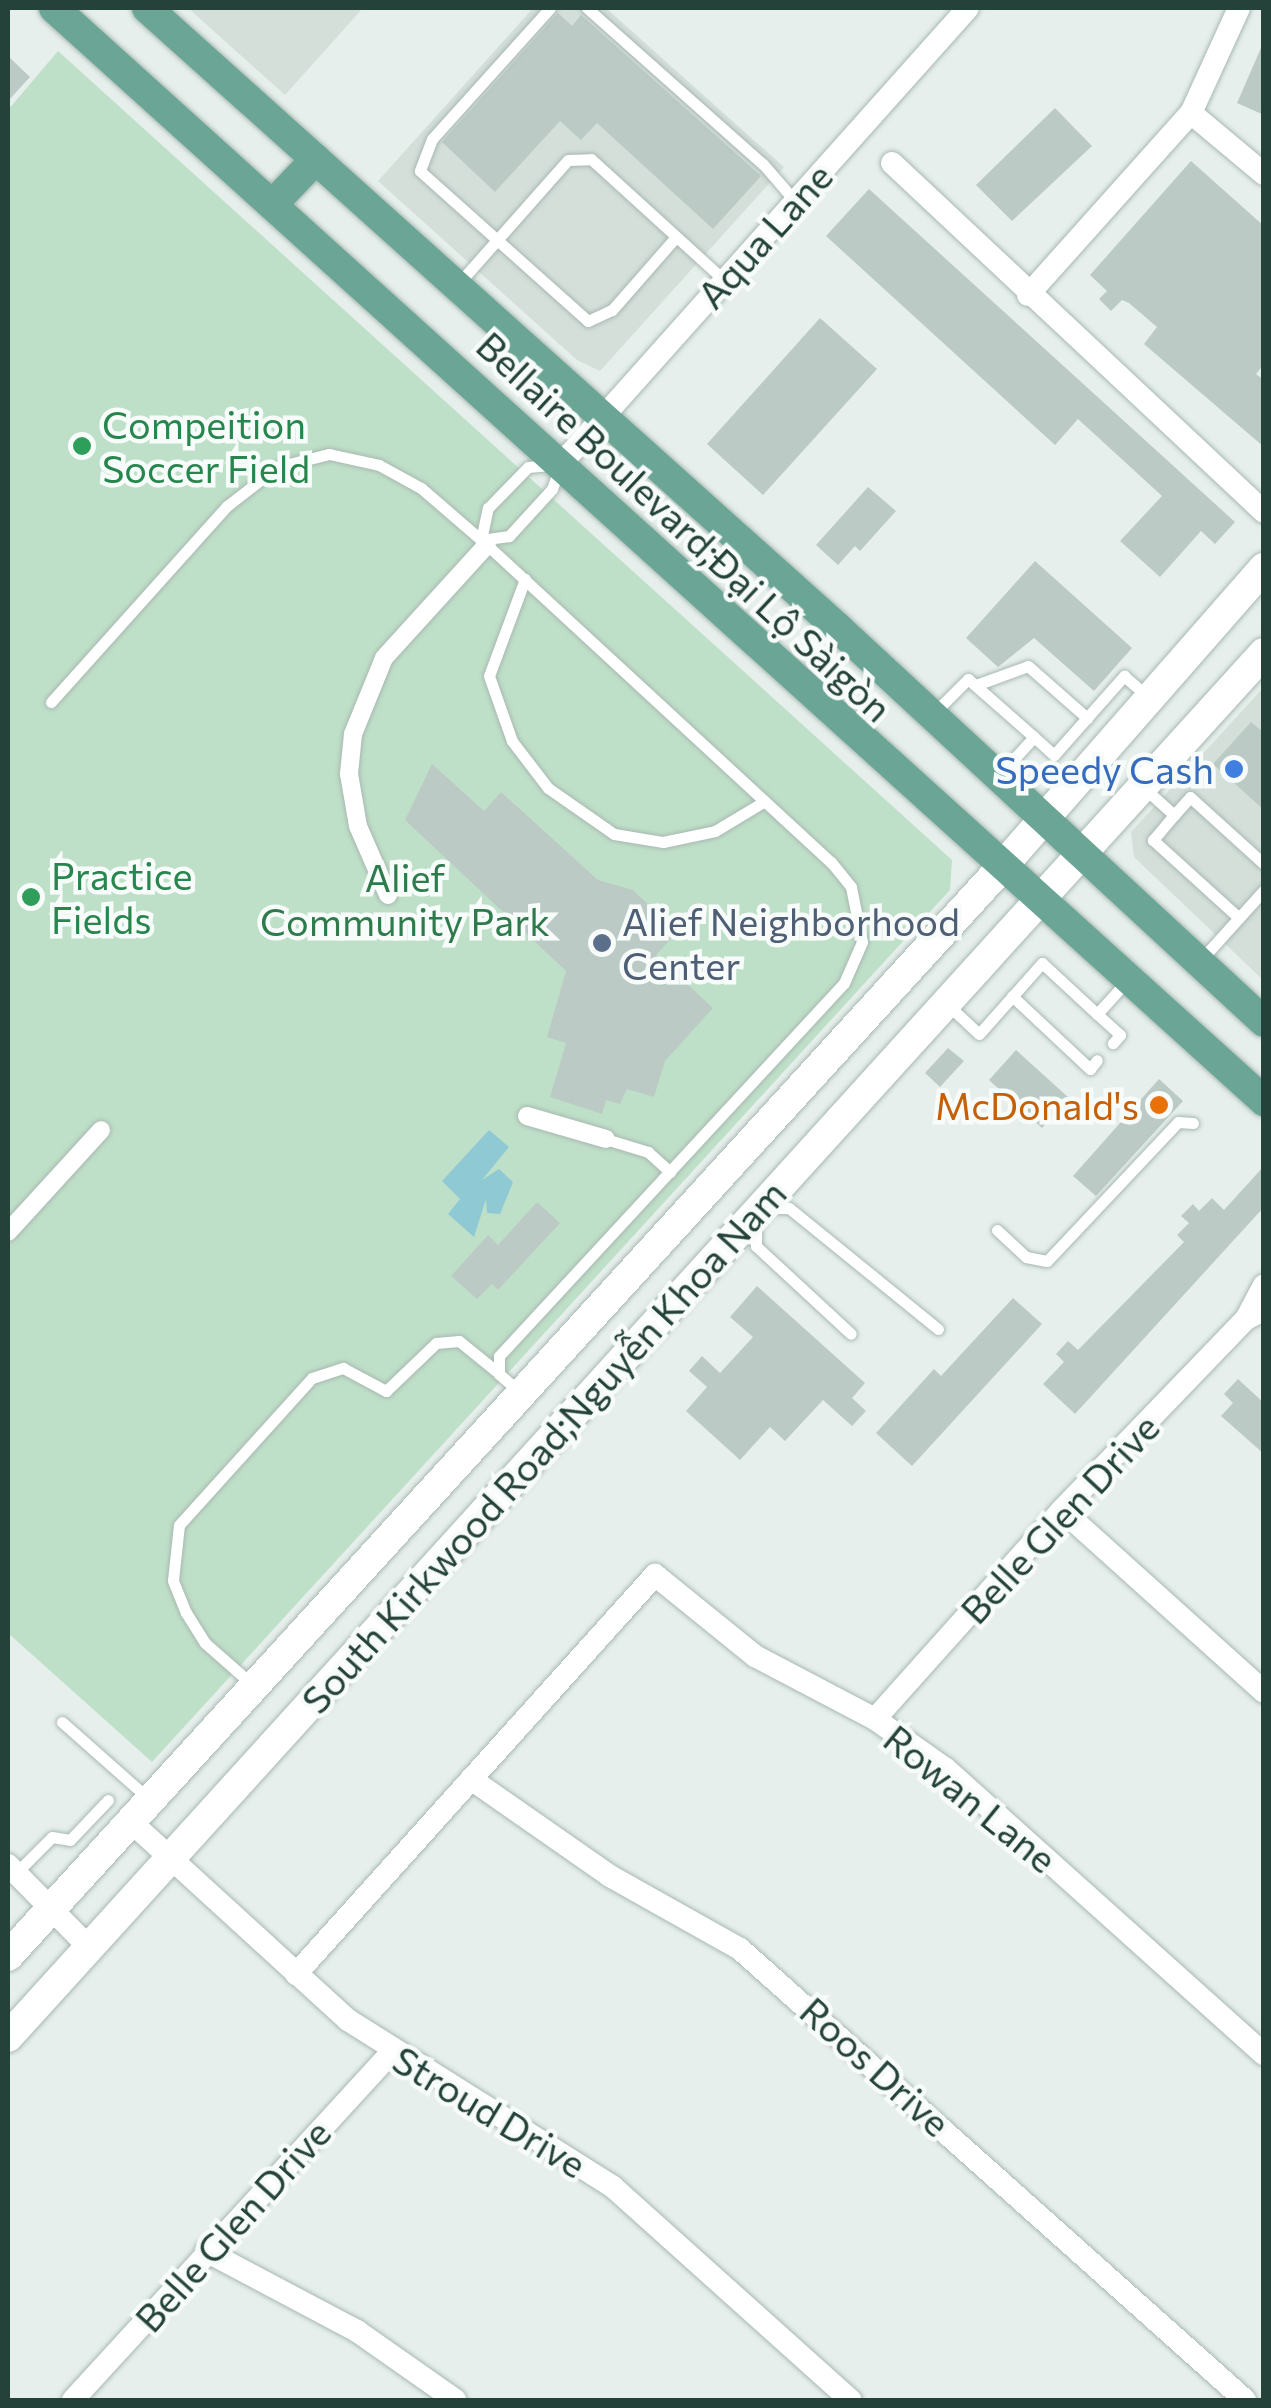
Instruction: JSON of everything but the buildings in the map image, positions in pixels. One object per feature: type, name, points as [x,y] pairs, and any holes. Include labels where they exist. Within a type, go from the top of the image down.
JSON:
[{"type":"main road","name":"Bellaire Boulevard;Đại Lộ Sàigòn","points":[[54,8],[561,464],[1001,868],[1264,1101]]},
{"type":"main road","name":"Bellaire Boulevard;Đại Lộ Sàigòn","points":[[148,8],[1264,1022]]},
{"type":"main road","points":[[273,204],[316,158]]},
{"type":"main road","name":"South Kirkwood Road;Nguyễn Khoa Nam","points":[[8,1956],[106,1847],[129,1807],[254,1686],[510,1383],[720,1174],[1260,579]]},
{"type":"main road","name":"South Kirkwood Road;Nguyễn Khoa Nam","points":[[8,2036],[1264,653]]},
{"type":"main road","points":[[720,1174],[756,1208]]},
{"type":"main road","points":[[510,1383],[558,1429]]},
{"type":"street","name":"Aqua Lane","points":[[561,464],[968,8]]},
{"type":"street","points":[[1028,295],[1191,113],[1239,8]]},
{"type":"street","points":[[1191,113],[1264,174]]},
{"type":"street","points":[[892,162],[1028,295],[1264,512]]},
{"type":"street","points":[[388,895],[358,826],[348,774],[353,734],[384,658],[484,542]]},
{"type":"street","points":[[527,1116],[609,1140]]},
{"type":"street","points":[[8,1232],[101,1130]]},
{"type":"street","name":"Belle Glen Drive","points":[[875,1719],[1062,1510],[1258,1321],[1264,1285]]},
{"type":"street","points":[[1062,1510],[1264,1692]]},
{"type":"street","name":"Rowan Lane","points":[[472,1779],[655,1574],[755,1656],[875,1719],[946,1769],[1264,2054]]},
{"type":"street","points":[[296,1974],[472,1779]]},
{"type":"street","name":"Roos Drive","points":[[472,1779],[530,1825],[770,1973],[1245,2400]]},
{"type":"street","name":"Stroud Drive","points":[[129,1807],[169,1858],[296,1974],[392,2052],[613,2188],[850,2400]]},
{"type":"street","points":[[11,1870],[88,1946]]},
{"type":"street","name":"Belle Glen Drive","points":[[73,2400],[392,2052]]},
{"type":"street","points":[[206,2251],[357,2331],[454,2400]]},
{"type":"lane","points":[[550,8],[419,161],[427,180],[588,321],[612,310],[676,238]]},
{"type":"lane","points":[[587,8],[763,164],[794,201]]},
{"type":"lane","points":[[456,286],[568,160],[590,159],[724,278]]},
{"type":"lane","points":[[51,702],[227,506],[277,467],[329,454],[380,465],[421,488],[484,542],[765,800],[851,887],[862,942],[835,996],[499,1356],[510,1383]]},
{"type":"lane","points":[[561,464],[552,489],[510,536],[484,542],[488,508],[528,467],[561,464]]},
{"type":"lane","points":[[525,579],[500,631],[489,676],[512,741],[548,788],[614,834],[663,842],[715,831],[765,800]]},
{"type":"lane","points":[[976,685],[1028,666],[1087,718]]},
{"type":"lane","points":[[931,716],[968,679],[1054,755],[1124,676],[1149,698]]},
{"type":"lane","points":[[996,779],[1034,737]]},
{"type":"lane","points":[[1067,740],[1093,762]]},
{"type":"lane","points":[[1144,787],[1174,815]]},
{"type":"lane","points":[[1239,918],[1153,840],[1190,797],[1264,864]]},
{"type":"lane","points":[[1198,964],[1264,890]]},
{"type":"lane","points":[[944,1002],[978,1034],[1042,963],[1051,979],[1120,1036],[1113,1043]]},
{"type":"lane","points":[[1100,1022],[1128,980]]},
{"type":"lane","points":[[1012,996],[1028,1004],[1080,1052],[1090,1069],[1098,1060]]},
{"type":"lane","points":[[997,1230],[1026,1257],[1047,1261],[1178,1122],[1194,1123]]},
{"type":"lane","points":[[609,1140],[648,1152],[670,1172]]},
{"type":"lane","points":[[851,1334],[756,1246],[756,1208],[789,1208],[938,1330]]},
{"type":"lane","points":[[254,1686],[205,1643],[186,1614],[173,1580],[178,1525],[312,1378],[344,1368],[386,1391],[436,1343],[459,1341],[510,1383]]},
{"type":"lane","points":[[11,1870],[52,1837],[70,1840],[83,1826],[129,1807],[62,1722]]},
{"type":"lane","points":[[83,1826],[106,1847]]},
{"type":"shaded area","points":[[188,8],[363,8],[285,95]]},
{"type":"shaded area","points":[[533,8],[606,8],[784,167],[600,371],[577,360],[378,181]]},
{"type":"shaded area","points":[[1263,688],[1263,980],[1134,857],[1131,832]]},
{"type":"green space","name":"Alief Community Park","points":[[58,51],[952,860],[950,890],[152,1762],[8,1633],[8,110]]},
{"type":"water","points":[[489,1130],[509,1147],[482,1180],[499,1169],[513,1182],[500,1214],[487,1213],[486,1199],[474,1237],[448,1214],[460,1199],[442,1181]]},
{"type":"place","name":"Compeition Soccer Field","points":[[82,446]]},
{"type":"place","name":"Speedy Cash","points":[[1234,769]]},
{"type":"place","name":"Practice Fields","points":[[31,897]]},
{"type":"place","name":"Alief Neighborhood Center","points":[[602,943]]},
{"type":"place","name":"McDonald's","points":[[1159,1105]]}]
